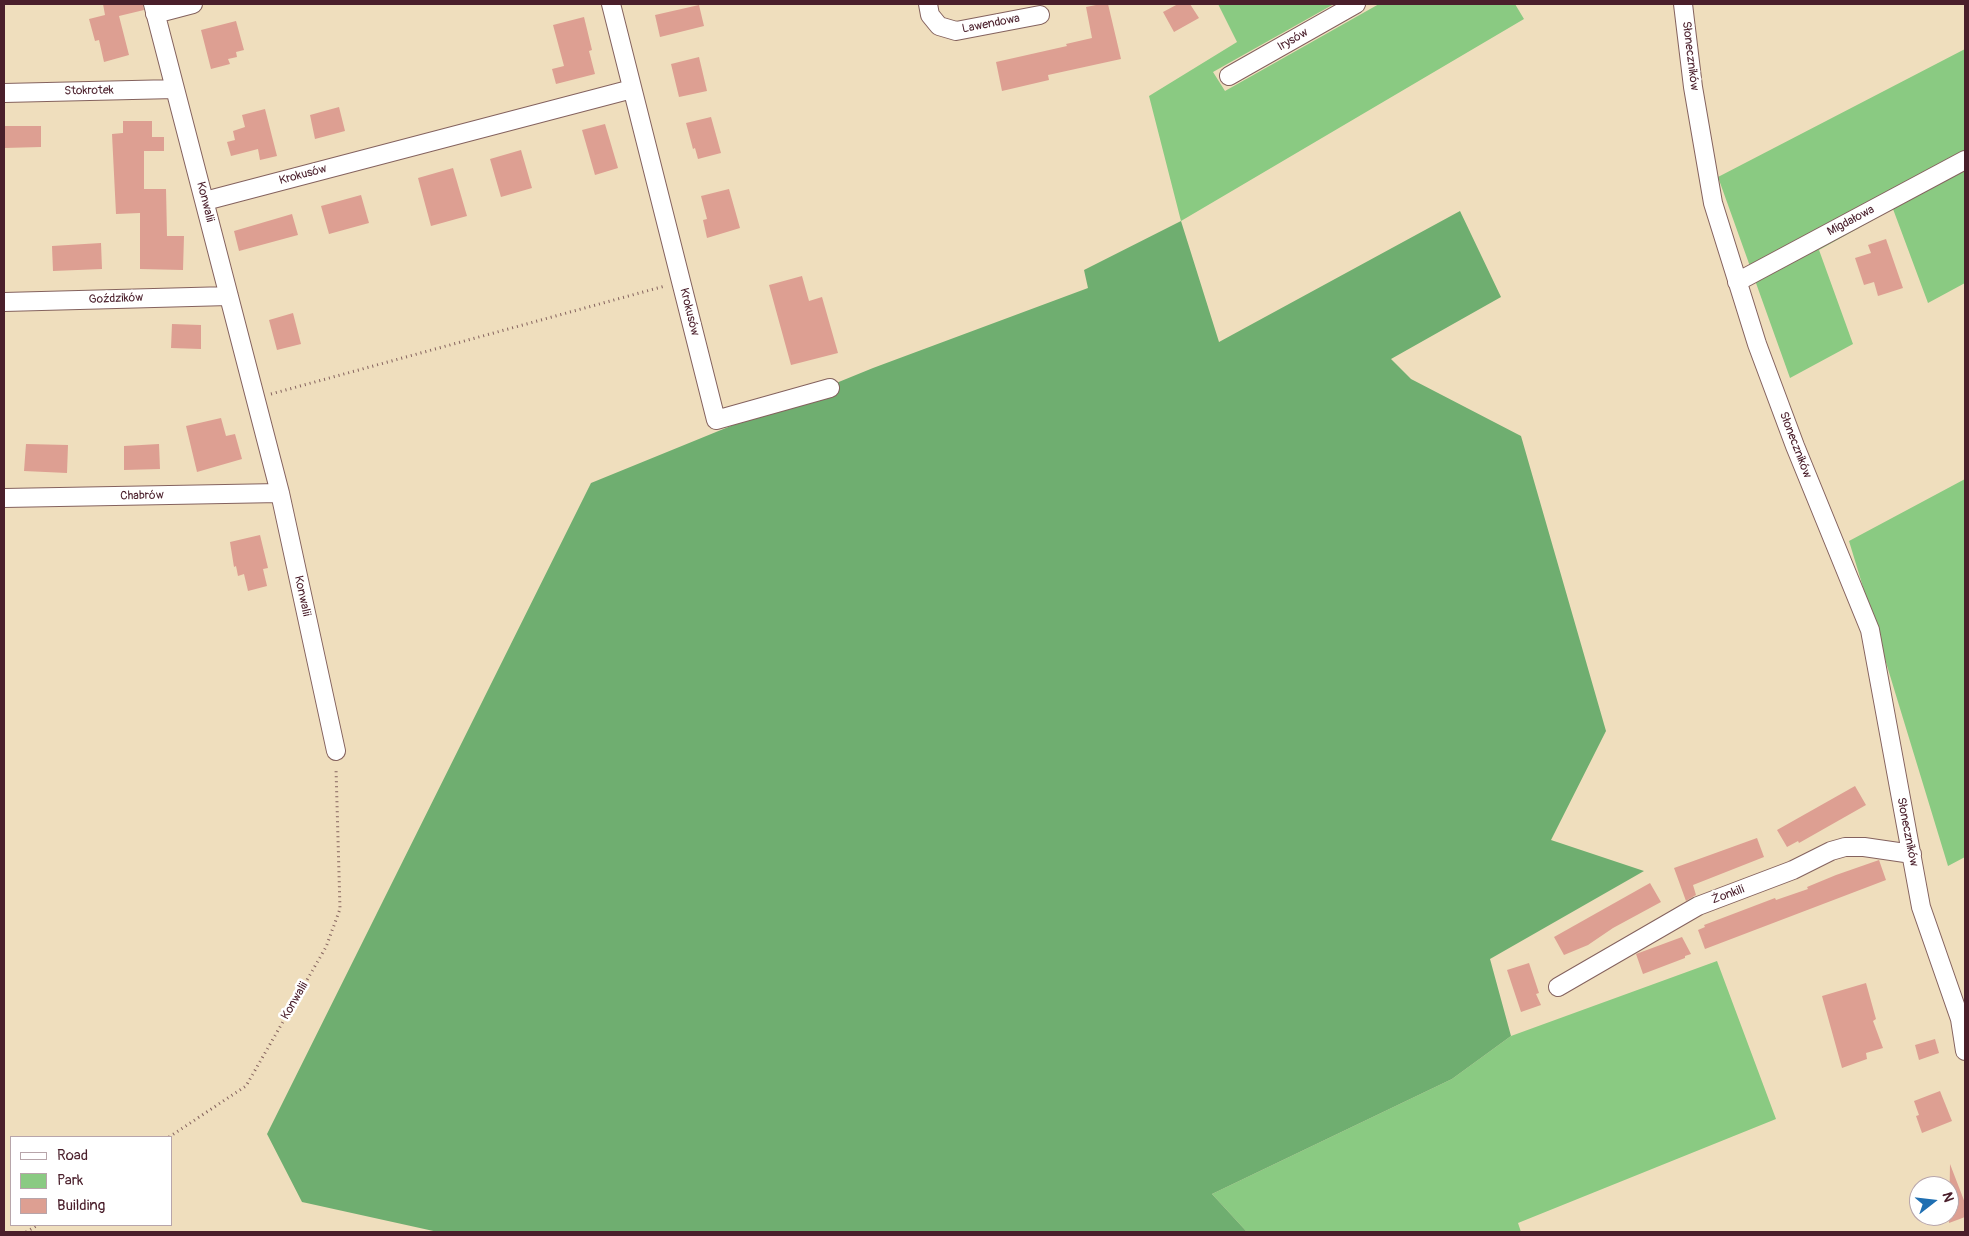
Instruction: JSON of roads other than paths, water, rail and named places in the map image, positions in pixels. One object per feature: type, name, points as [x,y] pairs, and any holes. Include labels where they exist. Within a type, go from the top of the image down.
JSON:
[{"type":"street","points":[[154,9],[193,4]]},
{"type":"street","name":"Krokusów","points":[[611,4],[716,420],[830,388]]},
{"type":"street","name":"Lawendowa","points":[[928,4],[930,15],[939,26],[956,31],[1040,15]]},
{"type":"street","name":"Irysów","points":[[1229,76],[1356,4]]},
{"type":"street","name":"Słoneczników","points":[[1683,4],[1713,203],[1757,344],[1795,446],[1870,630],[1921,907],[1960,1019],[1965,1051]]},
{"type":"street","name":"Konwalii","points":[[154,9],[280,494],[336,750]]},
{"type":"street","name":"Stokrotek","points":[[4,93],[175,89]]},
{"type":"street","name":"Krokusów","points":[[205,201],[632,89]]},
{"type":"street","name":"Migdałowa","points":[[1737,282],[1965,160]]},
{"type":"street","name":"Goździków","points":[[4,302],[229,296]]},
{"type":"street","name":"Chabrów","points":[[4,498],[280,494]]},
{"type":"street","name":"Żonkili","points":[[1558,987],[1698,906],[1793,870],[1831,851],[1864,846],[1912,854]]}]
